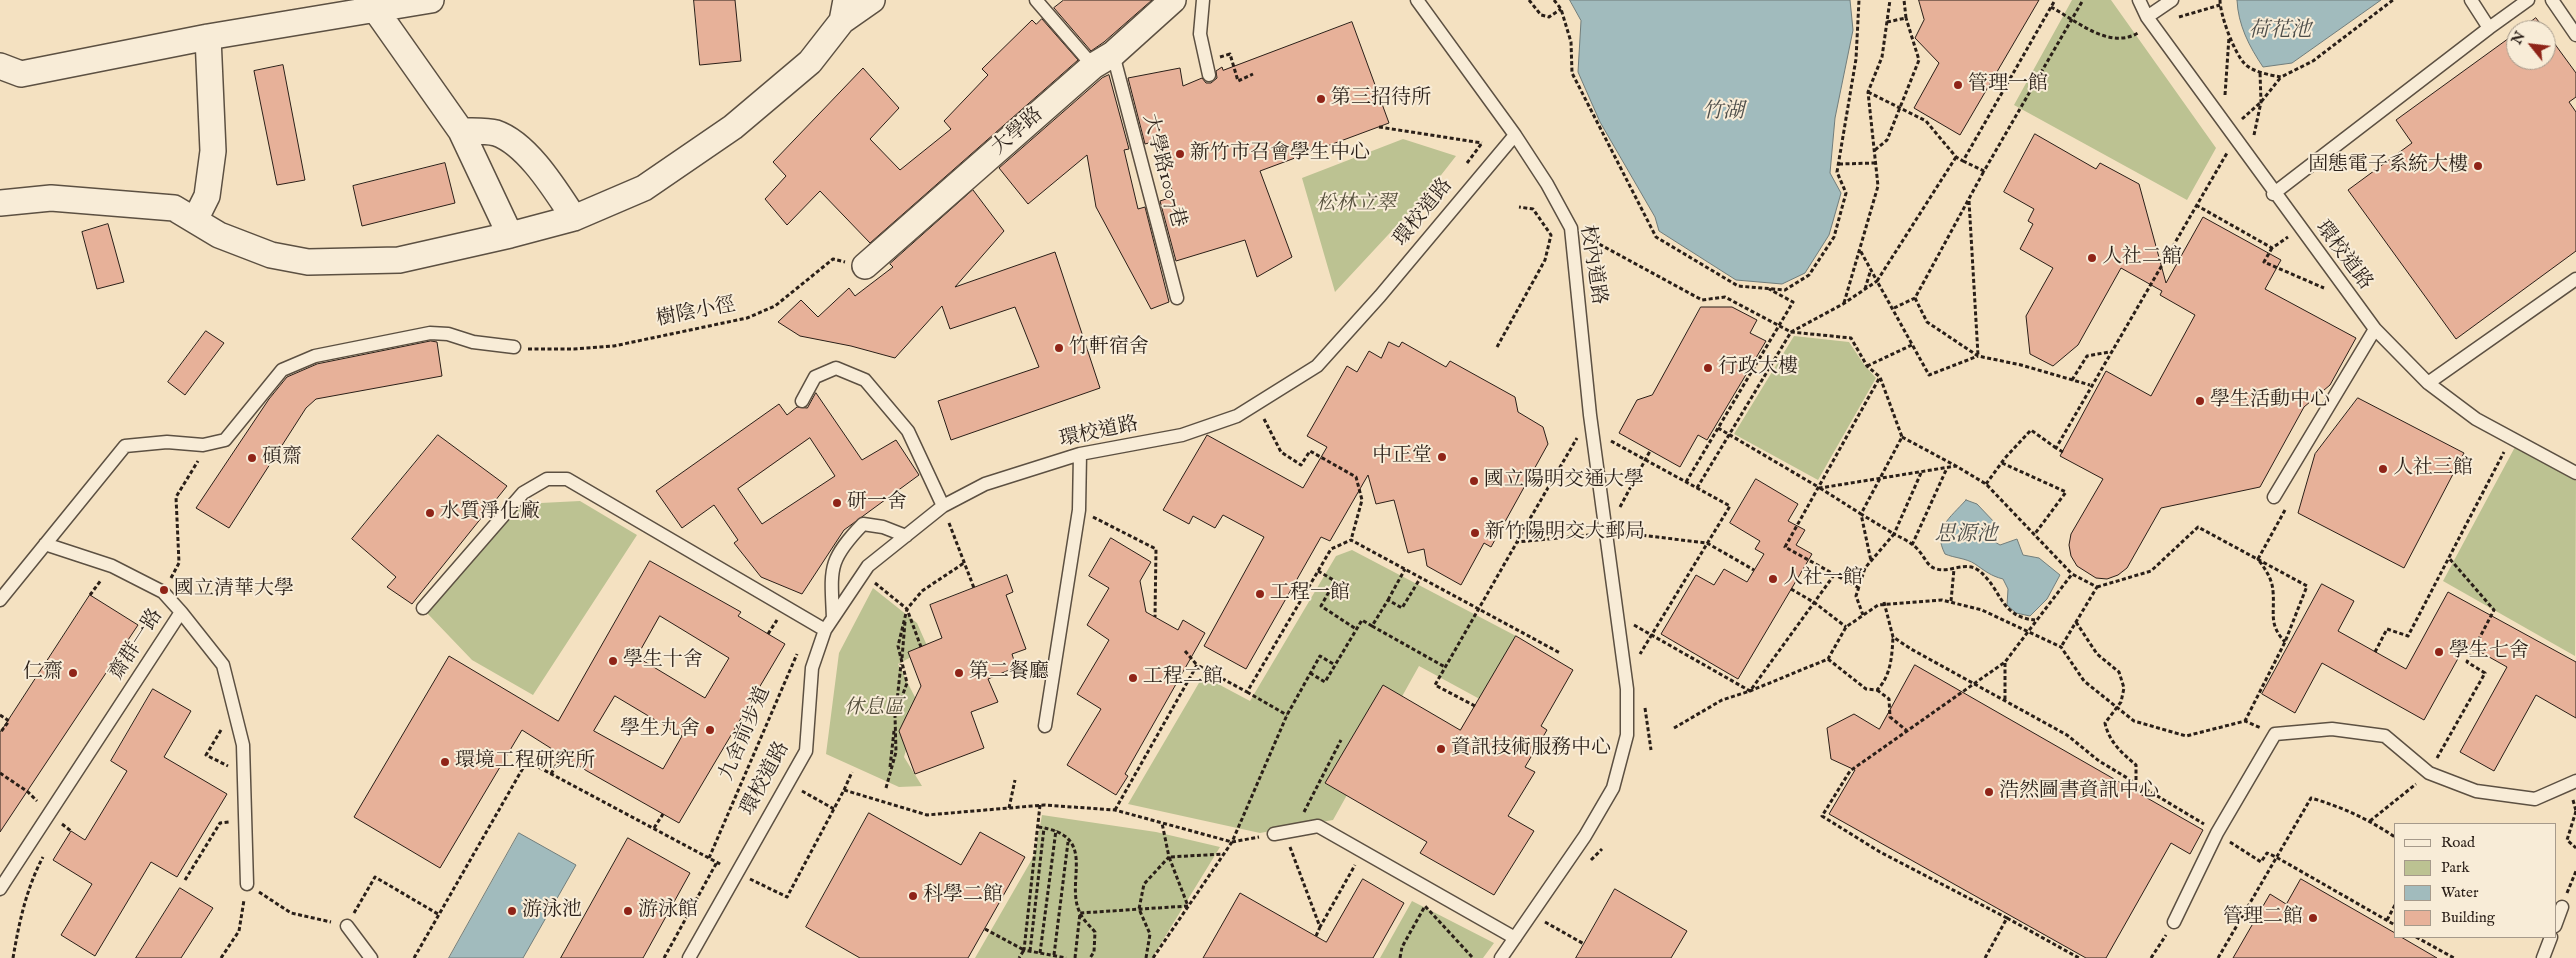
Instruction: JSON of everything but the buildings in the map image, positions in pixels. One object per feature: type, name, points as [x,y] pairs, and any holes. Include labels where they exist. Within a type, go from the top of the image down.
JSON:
[{"type":"street","points":[[0,66],[21,74],[208,38],[332,8],[375,9],[431,0]]},
{"type":"street","points":[[0,203],[51,198],[174,208],[219,235],[271,255],[308,262],[399,260],[510,235],[574,218],[644,188],[734,127],[810,62],[844,10],[872,0]]},
{"type":"street","name":"大學路","points":[[865,266],[1173,0]]},
{"type":"street","points":[[375,9],[461,131],[510,235]]},
{"type":"street","points":[[194,220],[207,196],[213,152],[208,38]]},
{"type":"street","points":[[461,131],[495,133],[514,143],[552,187],[574,218]]},
{"type":"lane","points":[[1036,0],[1103,60]]},
{"type":"lane","points":[[1203,0],[1200,34],[1209,75]]},
{"type":"lane","points":[[1418,0],[1515,134]]},
{"type":"lane","name":"環校道路","points":[[2139,0],[2149,21],[2245,155],[2375,329],[2428,383],[2476,419],[2576,473]]},
{"type":"lane","points":[[2149,21],[2172,0]]},
{"type":"lane","points":[[2471,0],[2489,28]]},
{"type":"lane","points":[[2274,194],[2528,0]]},
{"type":"lane","points":[[2552,0],[2576,35]]},
{"type":"lane","name":"大學路1007巷","points":[[1103,60],[1177,298]]},
{"type":"lane","name":"校內道路","points":[[1501,958],[1592,824],[1613,788],[1627,735],[1627,689],[1590,415],[1571,228],[1547,184],[1515,134]]},
{"type":"lane","name":"環校道路","points":[[689,958],[806,751],[812,668],[825,630],[868,566],[943,506],[985,484],[1080,454],[1182,435],[1236,416],[1317,366],[1380,296],[1515,134]]},
{"type":"lane","points":[[2428,383],[2576,279]]},
{"type":"lane","points":[[2274,497],[2375,329]]},
{"type":"lane","points":[[0,600],[125,446],[167,442],[209,444],[225,440],[282,370],[315,356],[430,334],[448,334],[473,342],[514,347]]},
{"type":"lane","points":[[802,401],[815,377],[836,368],[865,380],[908,430],[943,506]]},
{"type":"lane","points":[[1045,726],[1079,510],[1080,454]]},
{"type":"lane","points":[[423,608],[523,493],[547,479],[567,479],[825,630]]},
{"type":"lane","points":[[833,618],[831,569],[843,545],[864,524],[883,527],[906,536]]},
{"type":"lane","name":"齋群一路","points":[[0,889],[181,612],[163,592],[112,566],[44,544]]},
{"type":"lane","points":[[181,612],[223,665],[243,745],[247,884]]},
{"type":"lane","points":[[2174,922],[2217,834],[2275,734],[2332,729],[2385,736],[2429,773],[2476,791],[2535,799],[2576,781]]},
{"type":"lane","points":[[1285,832],[1318,826],[1515,938]]},
{"type":"lane","points":[[2556,923],[2564,902]]},
{"type":"lane","points":[[347,926],[371,958]]},
{"type":"lane","points":[[2543,958],[2551,938]]},
{"type":"path","points":[[1529,0],[1540,14],[1549,17],[1561,9]]},
{"type":"path","points":[[1554,0],[1561,9],[1571,42],[1572,73],[1656,238],[1738,286],[1786,290],[1809,274],[1834,237],[1846,193],[1837,172],[1856,59],[1859,0]]},
{"type":"path","points":[[1844,304],[1878,186],[1868,92],[1882,57],[1890,0]]},
{"type":"path","points":[[1874,150],[1887,140],[1898,107],[1919,60],[1906,18],[1904,0]]},
{"type":"path","points":[[1963,161],[2055,0]]},
{"type":"path","points":[[1894,308],[1914,298],[1984,171],[2083,0]]},
{"type":"path","points":[[2220,0],[2229,36],[2244,64],[2260,72],[2281,78]]},
{"type":"path","points":[[2228,131],[2261,102],[2281,78],[2313,61],[2393,0]]},
{"type":"path","points":[[2051,8],[2104,37],[2122,40],[2136,35],[2149,21],[2220,5]]},
{"type":"path","points":[[1887,22],[1906,18]]},
{"type":"path","points":[[2056,448],[2090,385],[2196,205],[2228,131],[2229,36]]},
{"type":"path","points":[[1206,62],[1230,54],[1238,81],[1253,74]]},
{"type":"path","points":[[2245,155],[2257,129],[2261,102],[2260,72]]},
{"type":"path","points":[[1868,92],[1926,122],[1956,157],[1984,171]]},
{"type":"path","points":[[1379,127],[1482,143]]},
{"type":"path","points":[[1697,488],[1791,332],[1844,304],[1877,280],[1956,157]]},
{"type":"path","points":[[1838,164],[1876,163]]},
{"type":"path","points":[[1969,201],[1978,356]]},
{"type":"path","points":[[2196,205],[2272,248]]},
{"type":"path","points":[[1496,347],[1545,260],[1551,235],[1533,209],[1519,207]]},
{"type":"path","points":[[1571,228],[1702,300],[1725,296],[1791,332],[1852,338],[1867,366],[1880,377],[1902,437],[1986,484],[2072,574],[2097,587]]},
{"type":"path","points":[[2300,229],[2272,248],[2264,262],[2354,301]]},
{"type":"path","points":[[1860,250],[1914,344],[1929,375],[1978,356]]},
{"type":"path","name":"樹陰小徑","points":[[514,347],[574,349],[614,346],[727,323],[748,318],[775,306],[833,259],[865,266]]},
{"type":"path","points":[[1865,289],[1871,269]]},
{"type":"path","points":[[1686,482],[1793,302],[1767,288]]},
{"type":"path","points":[[1914,298],[1927,322],[1978,356],[2021,365],[2090,385]]},
{"type":"path","points":[[1867,366],[1914,344]]},
{"type":"path","points":[[2072,380],[2087,356],[2110,352]]},
{"type":"path","points":[[1859,588],[1785,547],[1820,488],[1880,377]]},
{"type":"path","points":[[1256,404],[1281,452],[1301,466],[1310,451],[1356,477],[1362,500],[1351,540]]},
{"type":"path","points":[[1475,706],[1435,685],[1590,415]]},
{"type":"path","points":[[1718,428],[1912,545],[1935,569],[1954,569],[1964,566],[1975,568],[1988,579],[2000,600],[2013,614],[2021,618],[2035,620]]},
{"type":"path","points":[[1986,484],[2030,430],[2062,452]]},
{"type":"path","points":[[1871,561],[1861,514],[1902,437]]},
{"type":"path","points":[[2375,652],[2387,629],[2408,636],[2511,438]]},
{"type":"path","points":[[1608,440],[1730,506],[1637,658]]},
{"type":"path","points":[[163,592],[179,563],[176,497],[209,444]]},
{"type":"path","points":[[1618,512],[1650,451]]},
{"type":"path","points":[[2002,463],[2066,492],[2034,534]]},
{"type":"path","points":[[1820,488],[1956,466]]},
{"type":"path","points":[[1912,545],[1947,468]]},
{"type":"path","points":[[1863,615],[1856,596],[1865,568],[1894,534],[1921,473]]},
{"type":"path","points":[[943,506],[974,588]]},
{"type":"path","points":[[1079,510],[1156,549],[1155,617]]},
{"type":"path","points":[[2061,647],[2097,587],[2150,571],[2198,527],[2307,586],[2285,642],[2245,721]]},
{"type":"path","points":[[1621,532],[1707,544],[1754,570]]},
{"type":"path","points":[[1517,542],[1606,533]]},
{"type":"path","points":[[1351,540],[1560,653]]},
{"type":"path","points":[[1246,692],[1331,549],[1351,540]]},
{"type":"path","points":[[2438,756],[2484,673],[2467,662],[2494,610],[2449,558]]},
{"type":"path","points":[[2258,559],[2269,574],[2273,589],[2272,616],[2276,632],[2285,642]]},
{"type":"path","points":[[886,788],[896,752],[895,716],[907,683],[898,646],[907,609],[922,591],[964,563]]},
{"type":"path","points":[[1372,626],[1405,569]]},
{"type":"path","points":[[1951,601],[1954,569]]},
{"type":"path","points":[[1318,571],[1335,581],[1321,606],[1356,629]]},
{"type":"path","points":[[2072,574],[2035,620],[2005,662],[1850,771],[1822,816],[1880,852],[2079,958]]},
{"type":"path","points":[[862,575],[872,580],[907,609],[921,647]]},
{"type":"path","points":[[1750,691],[1834,575]]},
{"type":"path","points":[[1388,600],[1402,608],[1421,577]]},
{"type":"path","points":[[1791,589],[1815,603],[1846,627]]},
{"type":"path","points":[[1674,728],[1722,700],[1750,691],[1828,659],[1846,627],[1884,602],[1951,601],[1982,610],[2061,647],[2084,681],[2134,721],[2186,736],[2245,721],[2275,734]]},
{"type":"path","points":[[1878,690],[1886,681],[1892,658],[1893,637],[1884,602]]},
{"type":"path","points":[[889,778],[907,609]]},
{"type":"path","points":[[1310,674],[1324,682],[1362,620],[1406,647],[1445,667]]},
{"type":"path","name":"九舍前步道","points":[[709,858],[811,622]]},
{"type":"path","points":[[2076,622],[2097,654],[2119,672],[2124,688],[2121,702],[2105,723],[2107,734],[2117,748],[2136,765],[2136,784]]},
{"type":"path","points":[[1633,624],[1750,691]]},
{"type":"path","points":[[1893,637],[1911,649],[1974,682],[2067,735],[2099,761],[2192,816]]},
{"type":"path","points":[[1186,651],[1197,665],[1287,715]]},
{"type":"path","points":[[1153,958],[1232,842],[1287,715],[1320,656],[1335,665]]},
{"type":"path","points":[[1828,659],[1866,689],[1878,690],[1889,699],[1890,717],[1906,730]]},
{"type":"path","points":[[2005,662],[2005,700]]},
{"type":"path","points":[[1115,810],[1197,665]]},
{"type":"path","points":[[0,714],[9,721],[0,733]]},
{"type":"path","points":[[237,721],[224,724],[206,755],[244,775]]},
{"type":"path","points":[[844,790],[926,815],[1040,805],[1115,810],[1232,842],[1285,832],[1341,740]]},
{"type":"path","points":[[551,774],[562,755]]},
{"type":"path","points":[[414,958],[527,760],[709,858],[787,897],[852,772]]},
{"type":"path","points":[[0,773],[28,792]]},
{"type":"path","points":[[2370,821],[2429,773]]},
{"type":"path","points":[[1009,808],[1015,780]]},
{"type":"path","points":[[788,783],[834,809]]},
{"type":"path","points":[[2218,958],[2311,798],[2342,808],[2370,821],[2394,836]]},
{"type":"path","points":[[1019,958],[1024,950],[1040,805]]},
{"type":"path","points":[[2576,811],[2567,840],[2576,848]]},
{"type":"path","points":[[654,828],[663,814]]},
{"type":"path","points":[[185,880],[220,823],[245,820]]},
{"type":"path","points":[[1162,823],[1169,857],[1188,906]]},
{"type":"path","points":[[57,831],[61,824]]},
{"type":"path","points":[[1038,827],[1056,830],[1068,840],[1076,856],[1076,897],[1080,913],[1075,958]]},
{"type":"path","points":[[1030,951],[1044,828]]},
{"type":"path","points":[[1040,953],[1056,830]]},
{"type":"path","points":[[1285,832],[1320,927]]},
{"type":"path","points":[[2217,834],[2261,862],[2267,853],[2276,857],[2394,924]]},
{"type":"path","points":[[1054,955],[1068,840]]},
{"type":"path","points":[[1316,936],[1363,852]]},
{"type":"path","points":[[13,958],[19,924],[33,877],[45,854]]},
{"type":"path","points":[[1146,958],[1150,934],[1139,909],[1144,884],[1169,857],[1224,854]]},
{"type":"path","points":[[664,958],[717,862]]},
{"type":"path","points":[[2564,902],[2576,871]]},
{"type":"path","points":[[221,958],[239,931],[247,884],[291,913],[347,926],[375,877],[438,914]]},
{"type":"path","points":[[1080,913],[1188,906]]},
{"type":"path","points":[[1400,958],[1402,947],[1424,906],[1473,958]]},
{"type":"path","points":[[2386,920],[2394,908]]},
{"type":"path","points":[[1080,913],[1095,932],[1094,952],[1090,958]]},
{"type":"path","points":[[1985,958],[2007,918]]},
{"type":"path","points":[[2151,958],[2174,922]]},
{"type":"path","points":[[1554,927],[1584,944]]},
{"type":"path","points":[[985,928],[1024,950],[1066,958]]},
{"type":"path","points":[[2418,938],[2454,958]]},
{"type":"green space","points":[[2072,0],[2111,0],[2216,148],[2187,200],[2014,105]]},
{"type":"green space","name":"松林立翠","points":[[1403,139],[1456,156],[1427,193],[1335,292],[1302,178]]},
{"type":"green space","points":[[1794,336],[1849,342],[1865,366],[1876,378],[1818,480],[1734,434]]},
{"type":"green space","points":[[2515,447],[2576,481],[2575,656],[2443,581]]},
{"type":"green space","points":[[580,501],[637,535],[533,695],[472,660],[427,613],[521,504]]},
{"type":"green space","points":[[1352,550],[1516,636],[1532,651],[1498,709],[1419,666],[1333,820],[1260,833],[1128,804],[1203,676],[1250,701],[1336,556]]},
{"type":"green space","name":"休息區","points":[[873,588],[917,623],[928,648],[898,664],[919,705],[904,757],[922,786],[899,787],[826,754],[839,653]]},
{"type":"green space","points":[[1042,815],[1156,832],[1220,847],[1152,958],[975,958],[1035,854]]},
{"type":"green space","points":[[1412,901],[1494,943],[1483,958],[1380,958]]},
{"type":"water","name":"竹湖","points":[[1570,0],[1850,0],[1853,30],[1835,118],[1830,173],[1841,193],[1829,235],[1805,273],[1782,284],[1736,280],[1659,231],[1655,217],[1600,122],[1578,72],[1581,21]]},
{"type":"water","name":"荷花池","points":[[2237,0],[2381,0],[2292,63],[2263,67],[2245,35]]},
{"type":"water","name":"思源池","points":[[1966,500],[1977,504],[1996,524],[1990,539],[2000,545],[2017,539],[2023,555],[2039,558],[2060,575],[2047,599],[2030,616],[2016,613],[2007,605],[2008,589],[2003,579],[1992,575],[1971,562],[1945,554],[1941,538],[1942,531],[1949,518]]},
{"type":"water","name":"游泳池","points":[[519,833],[576,865],[523,958],[449,958]]},
{"type":"place","name":"管理一館","points":[[1958,85]]},
{"type":"place","name":"第三招待所","points":[[1321,99]]},
{"type":"place","name":"新竹市召會學生中心","points":[[1180,154]]},
{"type":"place","name":"固態電子系統大樓","points":[[2478,166]]},
{"type":"place","name":"人社二舘","points":[[2092,258]]},
{"type":"place","name":"竹軒宿舍","points":[[1059,348]]},
{"type":"place","name":"行政大樓","points":[[1708,368]]},
{"type":"place","name":"學生活動中心","points":[[2200,401]]},
{"type":"place","name":"中正堂","points":[[1442,457]]},
{"type":"place","name":"碩齋","points":[[252,458]]},
{"type":"place","name":"人社三館","points":[[2383,469]]},
{"type":"place","name":"國立陽明交通大學","points":[[1474,481]]},
{"type":"place","name":"研一舍","points":[[837,503]]},
{"type":"place","name":"水質淨化廠","points":[[430,513]]},
{"type":"place","name":"新竹陽明交大郵局","points":[[1475,533]]},
{"type":"place","name":"人社一館","points":[[1773,579]]},
{"type":"place","name":"國立清華大學","points":[[164,590]]},
{"type":"place","name":"工程一館","points":[[1260,594]]},
{"type":"place","name":"學生七舍","points":[[2439,652]]},
{"type":"place","name":"學生十舍","points":[[613,661]]},
{"type":"place","name":"仁齋","points":[[73,673]]},
{"type":"place","name":"第二餐廳","points":[[959,673]]},
{"type":"place","name":"工程二館","points":[[1133,678]]},
{"type":"place","name":"學生九舍","points":[[710,730]]},
{"type":"place","name":"資訊技術服務中心","points":[[1441,749]]},
{"type":"place","name":"環境工程研究所","points":[[445,762]]},
{"type":"place","name":"浩然圖書資訊中心","points":[[1989,792]]},
{"type":"place","name":"科學二館","points":[[913,896]]},
{"type":"place","name":"游泳池","points":[[512,911]]},
{"type":"place","name":"游泳館","points":[[628,911]]},
{"type":"place","name":"管理二館","points":[[2313,918]]}]
